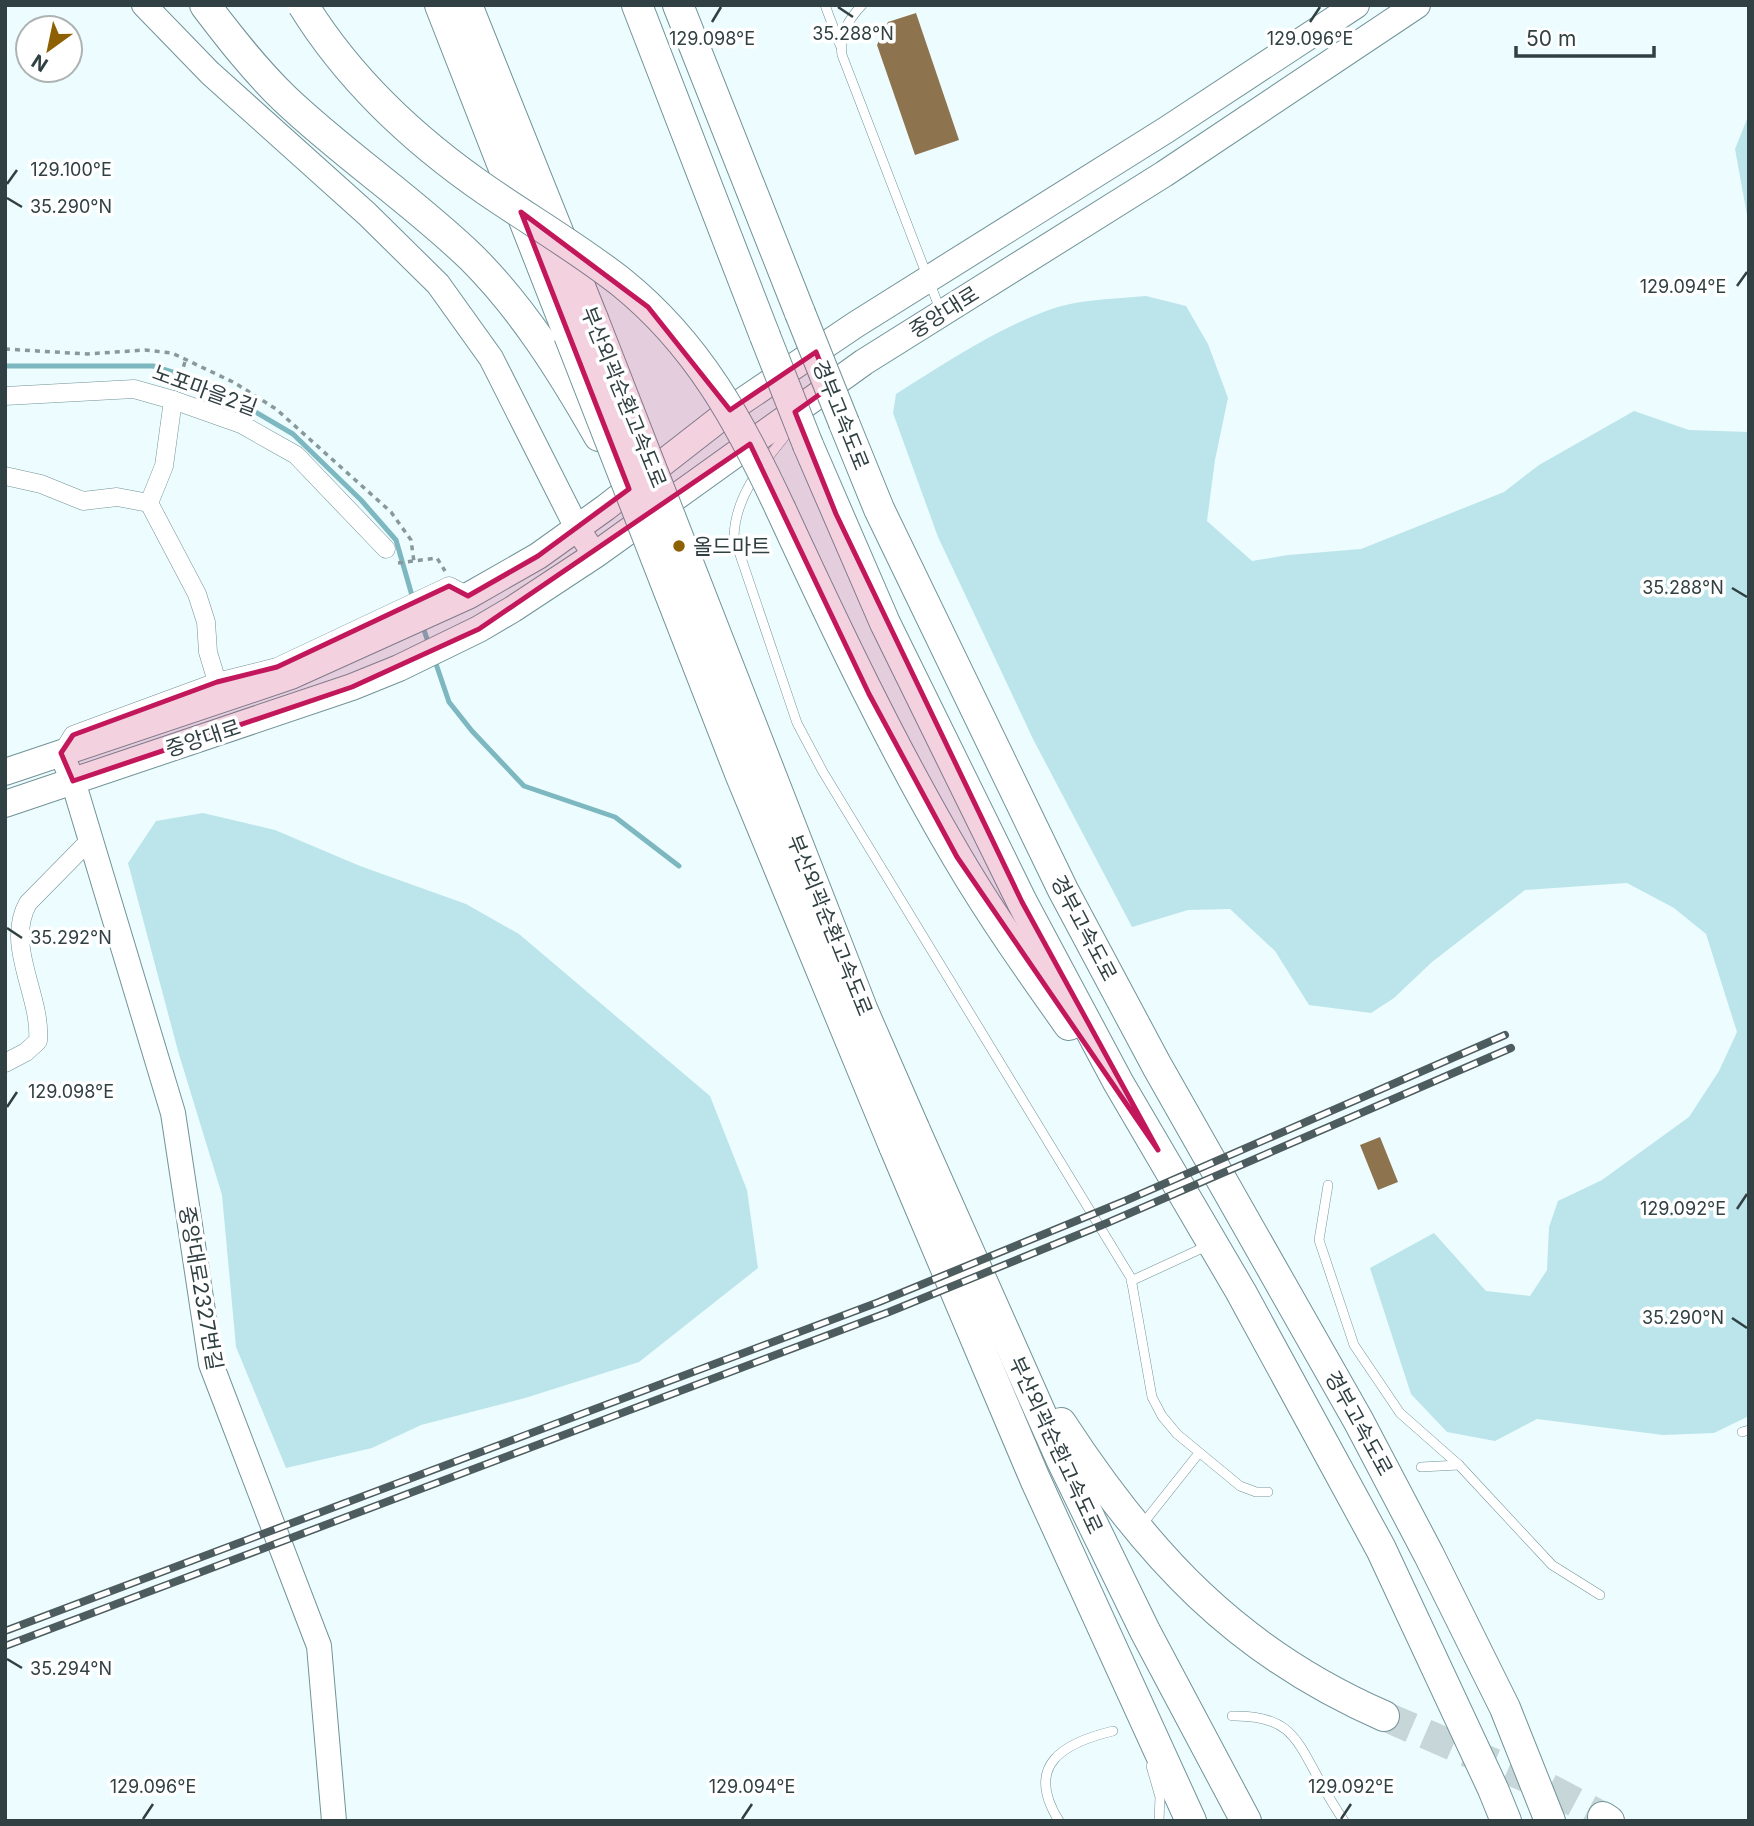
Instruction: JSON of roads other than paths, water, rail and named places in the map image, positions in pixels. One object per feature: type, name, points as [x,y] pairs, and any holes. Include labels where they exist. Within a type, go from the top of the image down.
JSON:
[{"type":"highway","points":[[205,5],[244,55],[283,97],[471,257],[508,298],[570,335]]},
{"type":"highway","points":[[303,5],[350,70],[394,116],[452,164],[622,283],[675,334],[708,376],[744,433],[869,694],[957,857],[998,923],[1157,1150]]},
{"type":"highway","name":"부산외곽순환고속도로","points":[[440,5],[746,788],[904,1137],[997,1317],[1062,1461],[1145,1631],[1246,1821]]},
{"type":"highway","name":"경부고속도로","points":[[637,5],[808,445],[884,623],[1022,902],[1111,1070],[1301,1399],[1381,1549],[1506,1821]]},
{"type":"highway","name":"경부고속도로","points":[[678,5],[879,509],[1063,890],[1157,1066],[1358,1420],[1429,1555],[1504,1708],[1550,1821]]},
{"type":"highway","name":"부산외곽순환고속도로","points":[[469,9],[570,335],[863,1011],[904,1137],[1035,1479],[1191,1821]]},
{"type":"highway","points":[[997,1317],[1087,1464],[1138,1530],[1184,1581],[1219,1615],[1254,1643],[1320,1685],[1384,1716]]},
{"type":"main road","name":"중앙대로","points":[[5,772],[291,676],[381,627],[538,556],[741,402],[855,325],[1166,130],[1356,5]]},
{"type":"main road","name":"중앙대로","points":[[5,804],[288,710],[399,668],[479,629],[595,555],[864,362],[1164,174],[1417,5]]},
{"type":"street","points":[[144,5],[209,73],[367,214],[439,284],[491,358],[577,528],[595,555]]},
{"type":"street","name":"노포마을2길","points":[[5,396],[134,389],[175,394],[241,424],[296,456],[391,556]]},
{"type":"street","points":[[175,394],[164,466],[149,503],[197,594],[206,622],[208,652],[217,682]]},
{"type":"street","points":[[5,477],[41,484],[83,500],[117,498],[149,503]]},
{"type":"street","points":[[61,753],[73,736],[217,682],[277,667],[381,627]]},
{"type":"street","name":"중앙대로2327번길","points":[[61,753],[73,781],[173,1113],[211,1364],[319,1646],[334,1821]]},
{"type":"street","points":[[5,1063],[26,1052],[38,1041],[40,1027],[13,953],[22,915],[28,903],[91,839]]},
{"type":"lane","points":[[825,5],[941,314]]},
{"type":"lane","points":[[841,46],[848,22],[862,5]]},
{"type":"lane","points":[[820,394],[753,479],[734,522],[736,548],[797,723],[823,772],[1131,1281],[1152,1397],[1162,1416],[1177,1434],[1240,1486],[1256,1492],[1268,1492]]},
{"type":"lane","points":[[1328,1185],[1319,1240],[1354,1345],[1400,1413],[1459,1465],[1552,1565],[1600,1595]]},
{"type":"lane","points":[[1131,1281],[1213,1244]]},
{"type":"lane","points":[[1138,1530],[1199,1453]]},
{"type":"lane","points":[[1420,1467],[1459,1465]]},
{"type":"lane","points":[[1122,1670],[1145,1746]]},
{"type":"lane","points":[[1232,1716],[1266,1719],[1282,1726],[1296,1738],[1344,1821]]},
{"type":"lane","points":[[1059,1821],[1046,1794],[1047,1774],[1051,1765],[1070,1745],[1113,1731]]},
{"type":"lane","points":[[1149,1759],[1160,1797],[1159,1821]]},
{"type":"waterway","points":[[5,366],[153,366],[204,382],[293,434],[361,500],[396,540],[413,599]]},
{"type":"waterway","points":[[422,624],[429,645]]},
{"type":"waterway","points":[[435,661],[449,702],[472,731],[524,786],[615,817],[679,866]]},
{"type":"tunnel","points":[[1384,1716],[1537,1782],[1603,1817]]},
{"type":"railway","points":[[5,1631],[879,1302],[1127,1200],[1505,1035]]},
{"type":"railway","points":[[5,1646],[889,1312],[1107,1223],[1511,1048]]},
{"type":"place","name":"올드마트","points":[[679,546]]}]
